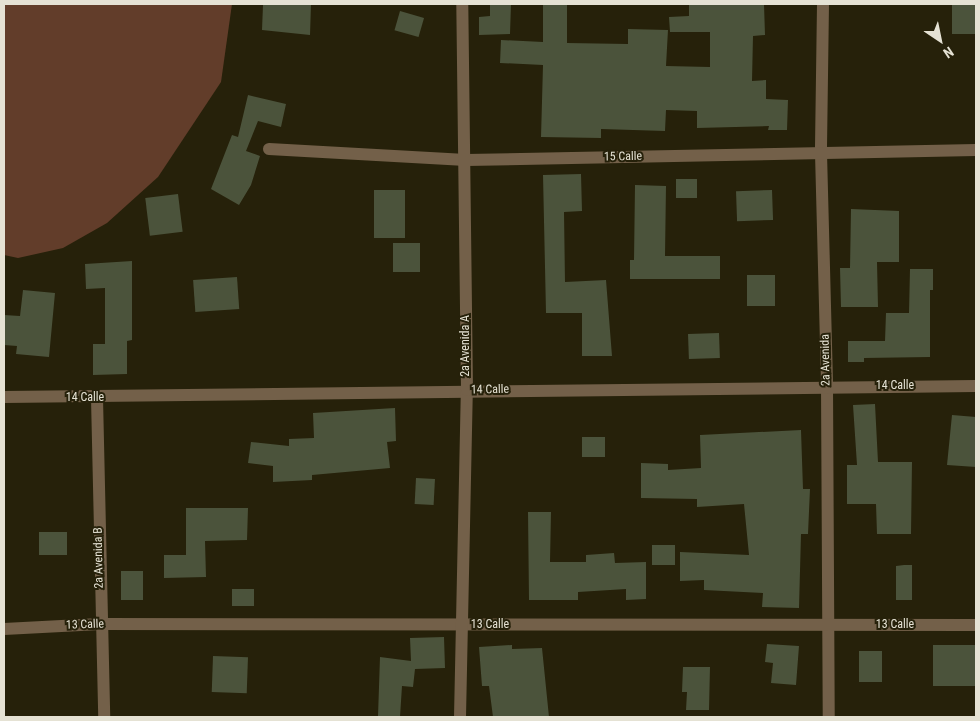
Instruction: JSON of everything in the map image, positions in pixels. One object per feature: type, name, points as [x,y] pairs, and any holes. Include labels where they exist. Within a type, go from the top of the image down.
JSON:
[{"type":"street","name":"2a Avenida A","points":[[460,717],[460,625],[467,390],[466,160],[462,4]]},
{"type":"street","name":"2a Avenida","points":[[823,4],[821,152],[827,386],[829,717]]},
{"type":"street","name":"15 Calle","points":[[270,149],[466,160],[976,150]]},
{"type":"street","name":"14 Calle","points":[[4,397],[97,398],[467,390],[976,386]]},
{"type":"street","name":"2a Avenida B","points":[[97,398],[100,624],[104,717]]},
{"type":"street","name":"13 Calle","points":[[4,629],[100,624],[976,625]]},
{"type":"shaded area","points":[[4,4],[232,4],[221,82],[158,177],[107,223],[63,248],[18,258],[4,255]]},
{"type":"building","points":[[311,4],[310,35],[262,30],[263,5]]},
{"type":"building","points":[[490,4],[511,4],[510,34],[479,35],[479,17],[490,16]]},
{"type":"building","points":[[543,4],[567,4],[567,43],[628,44],[628,29],[668,30],[666,66],[710,67],[710,32],[670,32],[669,17],[689,16],[689,4],[764,4],[765,35],[753,36],[752,81],[766,80],[766,99],[788,100],[787,130],[768,130],[769,126],[697,128],[697,111],[666,110],[665,131],[601,129],[601,138],[541,137],[543,65],[500,63],[501,40],[543,42]]},
{"type":"building","points":[[952,4],[976,4],[976,34],[952,34]]},
{"type":"building","points":[[400,11],[424,18],[419,37],[394,30]]},
{"type":"building","points":[[248,95],[286,104],[281,127],[258,121],[246,151],[260,156],[251,185],[239,205],[211,189],[232,135],[238,137]]},
{"type":"building","points":[[581,174],[582,211],[564,212],[565,282],[606,280],[612,356],[582,356],[582,313],[546,313],[543,175]]},
{"type":"building","points":[[676,179],[697,179],[697,198],[676,198]]},
{"type":"building","points":[[635,185],[666,186],[665,256],[720,256],[720,279],[630,279],[630,260],[634,260]]},
{"type":"building","points":[[374,190],[405,190],[405,238],[374,238]]},
{"type":"building","points":[[772,190],[773,220],[737,221],[736,191]]},
{"type":"building","points":[[178,194],[183,232],[150,236],[145,198]]},
{"type":"building","points":[[851,209],[899,211],[899,262],[877,262],[878,307],[841,307],[840,268],[850,268]]},
{"type":"building","points":[[393,243],[420,243],[420,272],[393,272]]},
{"type":"building","points":[[132,261],[132,340],[127,341],[127,374],[93,375],[93,344],[105,344],[105,288],[86,289],[85,264]]},
{"type":"building","points":[[910,269],[933,269],[933,290],[930,290],[930,357],[864,358],[864,362],[848,362],[848,341],[885,341],[886,313],[909,313]]},
{"type":"building","points":[[747,275],[775,275],[775,306],[747,306]]},
{"type":"building","points":[[237,277],[239,309],[195,312],[193,280]]},
{"type":"building","points":[[23,290],[55,293],[49,357],[16,354],[17,346],[4,345],[4,315],[20,316]]},
{"type":"building","points":[[719,333],[720,358],[689,359],[688,334]]},
{"type":"building","points":[[875,404],[878,462],[912,462],[911,534],[877,534],[876,504],[847,504],[847,465],[857,465],[853,405]]},
{"type":"building","points":[[395,408],[396,441],[387,442],[390,468],[312,475],[312,480],[273,482],[273,466],[248,463],[251,442],[289,446],[289,439],[314,438],[313,413]]},
{"type":"building","points":[[952,415],[976,417],[976,467],[947,465]]},
{"type":"building","points":[[801,430],[803,489],[810,489],[808,534],[801,534],[799,608],[762,607],[763,593],[704,590],[704,580],[680,581],[680,552],[749,555],[744,504],[697,507],[697,499],[641,498],[641,463],[668,464],[668,470],[701,468],[700,435]]},
{"type":"building","points":[[582,437],[605,437],[605,457],[582,457]]},
{"type":"building","points":[[416,478],[435,479],[434,505],[415,504]]},
{"type":"building","points":[[186,508],[248,508],[247,540],[205,541],[206,577],[164,578],[164,555],[186,555]]},
{"type":"building","points":[[528,512],[551,512],[550,562],[586,562],[586,555],[614,553],[615,563],[646,562],[646,599],[626,600],[626,589],[578,592],[578,600],[529,600]]},
{"type":"building","points":[[39,532],[67,532],[67,555],[39,555]]},
{"type":"building","points":[[652,545],[675,545],[675,565],[652,565]]},
{"type":"building","points":[[912,565],[912,600],[896,600],[896,566]]},
{"type":"building","points":[[121,571],[143,571],[143,600],[121,600]]},
{"type":"building","points":[[232,589],[254,589],[254,606],[232,606]]},
{"type":"building","points":[[444,637],[445,668],[415,669],[413,687],[402,686],[400,717],[378,716],[380,657],[411,661],[410,638]]},
{"type":"building","points":[[767,644],[799,646],[796,685],[771,683],[773,663],[765,662]]},
{"type":"building","points":[[512,645],[512,649],[542,648],[549,717],[493,717],[489,686],[482,686],[479,647]]},
{"type":"building","points":[[933,645],[976,645],[976,686],[933,686]]},
{"type":"building","points":[[859,651],[882,651],[882,682],[859,682]]},
{"type":"building","points":[[213,656],[248,657],[247,693],[212,692]]},
{"type":"building","points":[[683,667],[710,667],[709,710],[686,710],[687,692],[682,692]]}]
